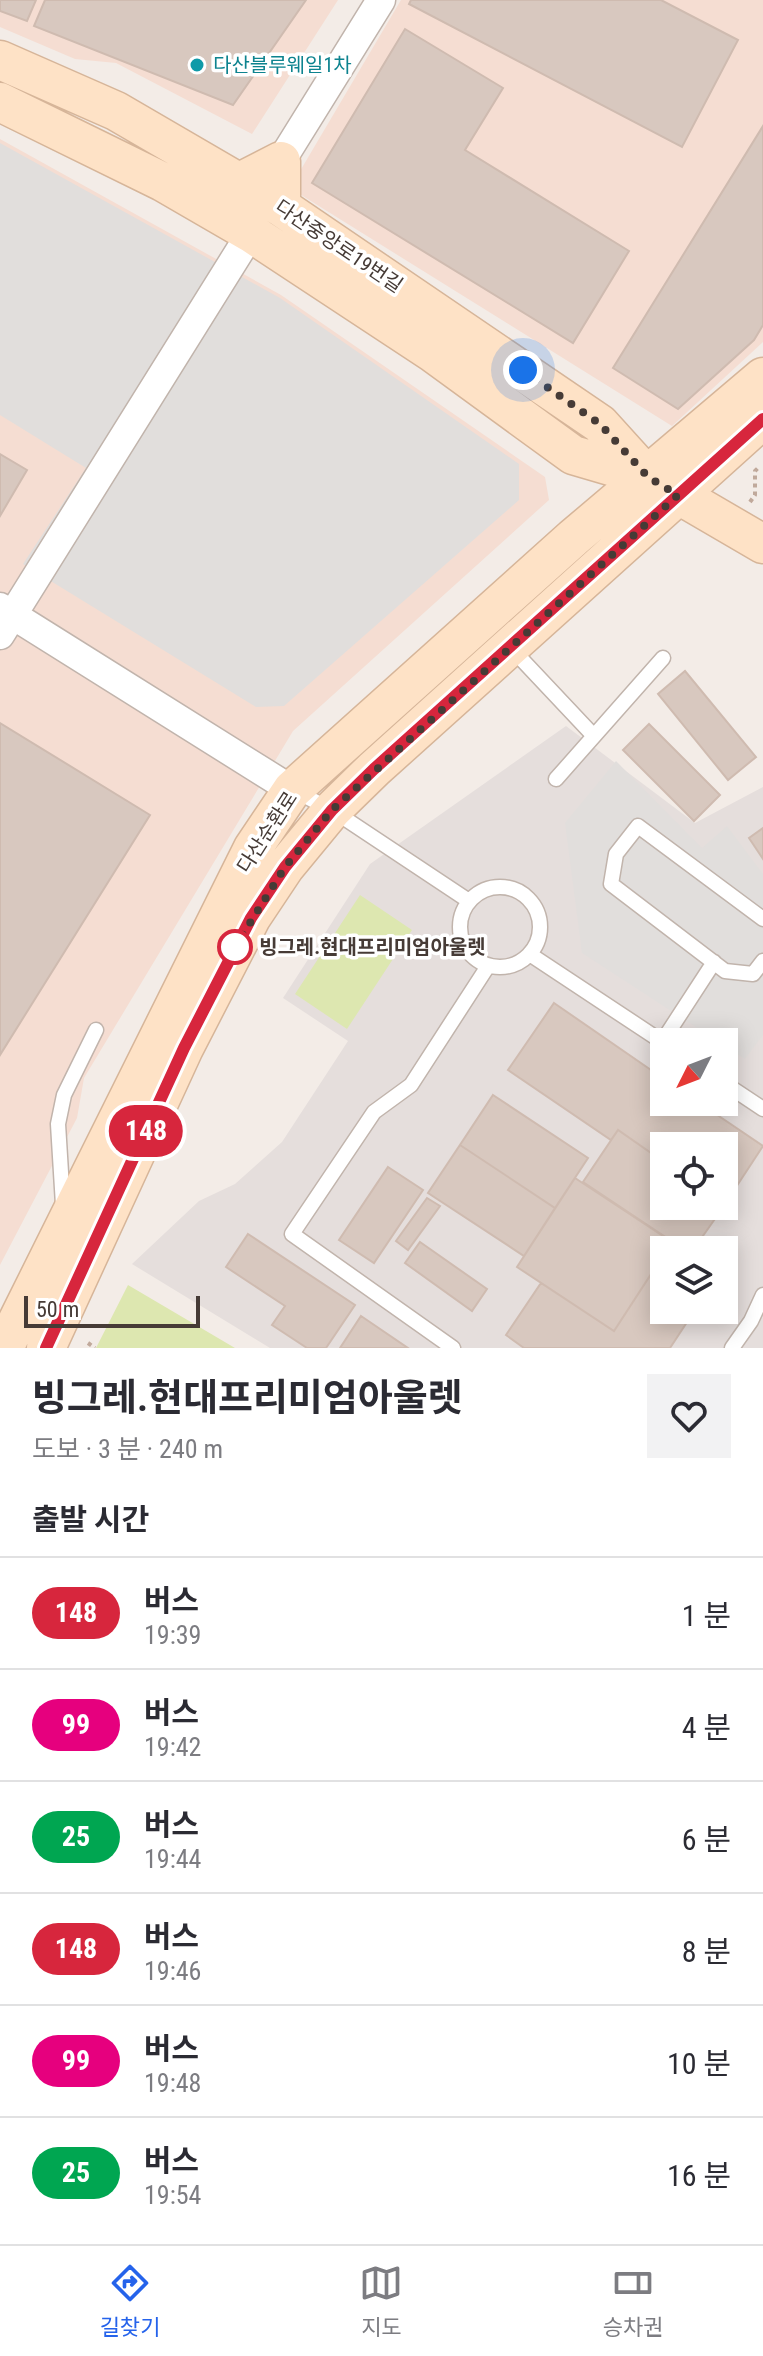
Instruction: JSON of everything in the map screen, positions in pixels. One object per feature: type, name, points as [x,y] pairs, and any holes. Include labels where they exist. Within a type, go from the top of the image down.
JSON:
[{"type":"street","points":[[240,182],[281,161],[381,0]]},
{"type":"street","name":"다산중앙로19번길","points":[[0,60],[116,111],[281,207],[600,424],[663,486]]},
{"type":"street","name":"다산중앙로19번길","points":[[0,102],[163,182],[251,233],[433,353],[573,455],[663,486],[763,544]]},
{"type":"street","points":[[281,161],[281,207]]},
{"type":"street","points":[[251,233],[4,619],[292,790]]},
{"type":"street","name":"다산순환로","points":[[53,1345],[222,969],[285,867],[332,810],[511,648],[763,377]]},
{"type":"street","name":"다산순환로","points":[[4,1348],[253,848],[292,790],[573,538],[663,486],[763,419]]},
{"type":"lane","points":[[511,648],[592,734]]},
{"type":"lane","points":[[556,779],[592,734],[663,658]]},
{"type":"lane","points":[[292,790],[332,810],[469,901]]},
{"type":"lane","points":[[763,919],[638,826],[616,854],[611,884],[725,971],[753,974],[763,961]]},
{"type":"lane","points":[[491,887],[513,889],[531,901],[541,931],[531,955],[511,967],[488,966],[468,953],[459,927],[469,901],[491,887]]},
{"type":"lane","points":[[531,955],[650,1034]]},
{"type":"lane","points":[[672,1028],[714,962]]},
{"type":"lane","points":[[453,1348],[292,1234],[374,1112],[411,1085],[488,966]]},
{"type":"lane","points":[[64,1223],[58,1124],[64,1095],[96,1030]]},
{"type":"lane","points":[[738,1092],[763,1109]]},
{"type":"lane","points":[[732,1348],[751,1321],[763,1295]]},
{"type":"path","points":[[88,1343],[95,1348]]},
{"type":"shaded area","name":"다산블루웨일1차","points":[[0,0],[338,0],[252,134],[116,63],[75,59],[0,27]]},
{"type":"shaded area","points":[[401,0],[763,0],[763,342],[672,426],[290,188]]},
{"type":"shaded area","points":[[0,139],[281,295],[545,477],[549,500],[293,731],[84,1078],[77,1118],[0,1265]]},
{"type":"shaded area","points":[[0,143],[280,298],[519,464],[519,500],[284,706],[256,707],[23,564],[86,468],[0,415]]},
{"type":"shaded area","points":[[566,726],[695,823],[763,787],[763,1348],[270,1348],[132,1264],[199,1201],[235,1184],[282,1142],[348,1041],[283,998],[370,864]]},
{"type":"shaded area","points":[[616,761],[702,848],[727,826],[763,874],[763,1035],[745,1059],[738,1054],[738,1028],[697,1028],[582,953],[565,823]]},
{"type":"green space","points":[[360,895],[412,930],[347,1029],[295,994]]},
{"type":"green space","points":[[128,1285],[235,1348],[96,1348]]},
{"type":"building","points":[[0,0],[36,0],[27,21],[0,11]]},
{"type":"building","name":"다산블루웨일1차","points":[[45,0],[306,0],[233,105],[34,26]]},
{"type":"building","points":[[411,0],[661,0],[738,40],[682,147],[409,4]]},
{"type":"building","points":[[405,29],[503,88],[465,150],[629,251],[573,343],[312,183]]},
{"type":"building","points":[[763,126],[763,325],[754,340],[678,409],[613,368]]},
{"type":"building","points":[[0,454],[27,470],[0,516]]},
{"type":"building","points":[[685,671],[756,757],[728,780],[658,694]]},
{"type":"building","points":[[0,723],[150,815],[0,1055]]},
{"type":"building","points":[[649,724],[720,795],[694,821],[623,750]]},
{"type":"building","points":[[763,828],[763,859],[749,838]]},
{"type":"building","points":[[554,1003],[650,1069],[650,1116],[719,1116],[763,1146],[738,1184],[738,1132],[650,1132],[650,1152],[618,1130],[611,1140],[508,1070]]},
{"type":"building","points":[[493,1095],[588,1158],[555,1208],[460,1145]]},
{"type":"building","points":[[618,1130],[650,1152],[650,1220],[714,1220],[703,1236],[664,1236],[583,1182]]},
{"type":"building","points":[[460,1145],[555,1208],[524,1256],[428,1193]]},
{"type":"building","points":[[388,1167],[423,1190],[374,1263],[339,1240]]},
{"type":"building","points":[[575,1178],[663,1236],[650,1236],[650,1276],[614,1331],[517,1267]]},
{"type":"building","points":[[427,1198],[440,1206],[408,1250],[396,1241]]},
{"type":"building","points":[[248,1234],[355,1305],[326,1348],[307,1348],[272,1325],[285,1306],[226,1267]]},
{"type":"building","points":[[420,1242],[487,1289],[472,1311],[405,1263]]},
{"type":"building","points":[[650,1276],[650,1324],[686,1324],[670,1348],[524,1348],[506,1335],[541,1283],[614,1331]]},
{"type":"building","points":[[361,1316],[408,1348],[340,1348]]},
{"type":"bus line","name":"148","points":[[46,1348],[222,969],[285,867],[332,810],[374,769],[763,419]]},
{"type":"place","name":"다산블루웨일1차","points":[[197,65]]},
{"type":"place","name":"빙그레.현대프리미엄아울렛","points":[[235,947]]},
{"type":"route","points":[[235,947],[285,867],[332,810],[678,495],[648,477],[600,424],[523,370]]}]
